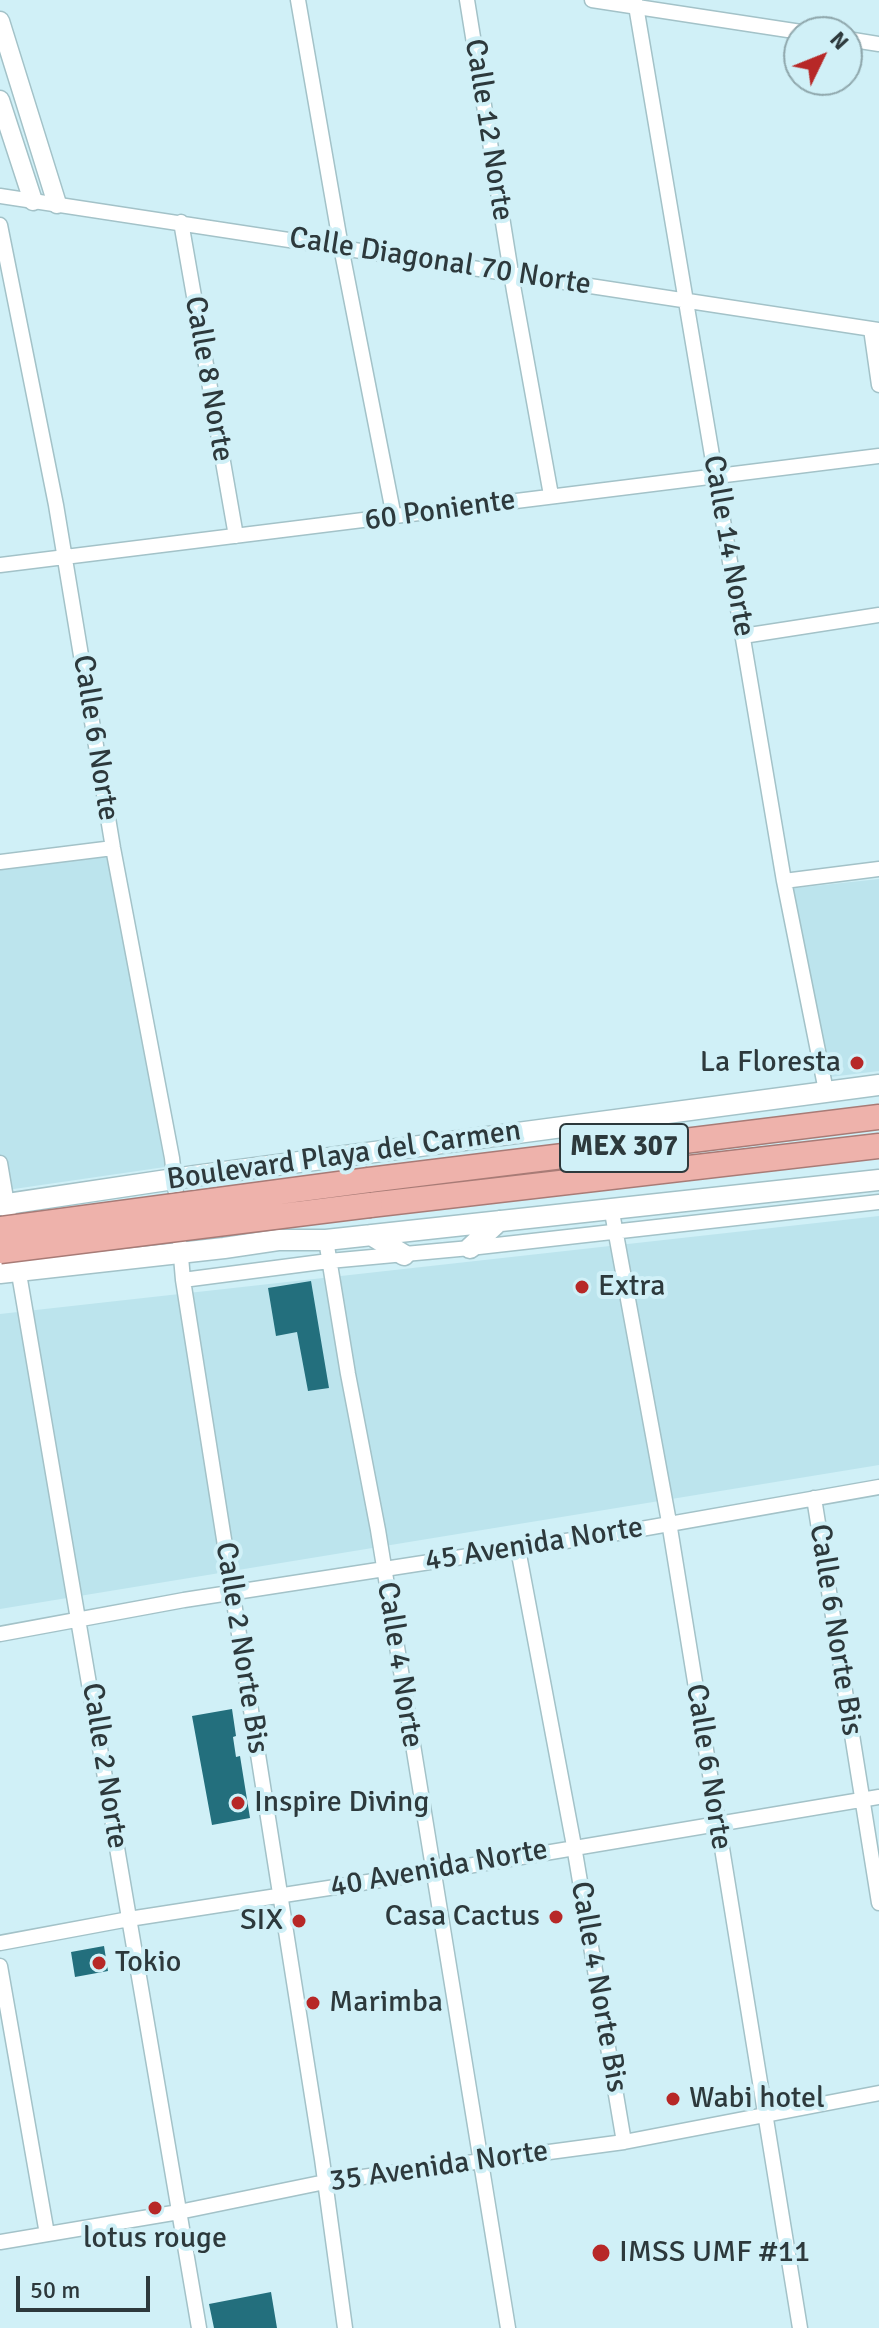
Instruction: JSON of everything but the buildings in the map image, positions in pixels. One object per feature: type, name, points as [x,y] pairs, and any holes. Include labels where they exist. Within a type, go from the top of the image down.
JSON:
[{"type":"highway","points":[[797,1127],[879,1105]]},
{"type":"highway","name":"MEX 307","points":[[0,1229],[879,1117]]},
{"type":"highway","name":"MEX 307","points":[[0,1251],[879,1146]]},
{"type":"highway","points":[[785,1157],[879,1161]]},
{"type":"main road","name":"Boulevard Playa del Carmen","points":[[4,1204],[879,1085]]},
{"type":"main road","points":[[10,1272],[278,1240],[326,1240],[879,1180]]},
{"type":"main road","points":[[470,1248],[499,1221]]},
{"type":"main road","points":[[371,1235],[404,1255]]},
{"type":"street","points":[[298,0],[341,247],[394,517]]},
{"type":"street","name":"Calle 12 Norte","points":[[467,0],[511,274],[551,495]]},
{"type":"street","points":[[592,0],[635,3],[783,29]]},
{"type":"street","name":"Calle 14 Norte","points":[[635,3],[784,881],[826,1091]]},
{"type":"street","points":[[0,21],[57,204]]},
{"type":"street","points":[[0,100],[33,201]]},
{"type":"street","name":"Calle Diagonal 70 Norte","points":[[0,196],[875,329]]},
{"type":"street","name":"Calle 8 Norte","points":[[181,222],[236,536]]},
{"type":"street","name":"Calle 6 Norte","points":[[0,225],[65,557],[113,848],[175,1180],[180,1252]]},
{"type":"street","points":[[875,329],[879,385]]},
{"type":"street","name":"60 Poniente","points":[[0,565],[879,456]]},
{"type":"street","points":[[743,636],[879,615]]},
{"type":"street","points":[[0,862],[113,848]]},
{"type":"street","points":[[784,881],[879,869]]},
{"type":"street","points":[[0,1163],[4,1204]]},
{"type":"street","points":[[183,1280],[329,1261],[879,1202]]},
{"type":"street","name":"Calle 2 Norte","points":[[4,1204],[10,1272],[79,1619],[199,2328]]},
{"type":"street","name":"Calle 6 Norte","points":[[611,1207],[669,1522],[800,2328]]},
{"type":"street","name":"Calle 4 Norte","points":[[326,1240],[384,1569],[508,2328]]},
{"type":"street","name":"Calle 2 Norte Bis","points":[[180,1252],[345,2328]]},
{"type":"street","name":"45 Avenida Norte","points":[[0,1634],[232,1592],[518,1549],[879,1487]]},
{"type":"street","name":"Calle 6 Norte Bis","points":[[814,1498],[879,1903]]},
{"type":"street","name":"Calle 4 Norte Bis","points":[[518,1549],[574,1846],[624,2142]]},
{"type":"street","name":"40 Avenida Norte","points":[[0,1943],[129,1919],[879,1797]]},
{"type":"street","points":[[0,1966],[47,2234]]},
{"type":"street","name":"35 Avenida Norte","points":[[0,2242],[179,2212],[325,2182],[624,2142],[879,2093]]},
{"type":"shaded area","points":[[110,853],[165,1167],[0,1191],[0,868]]},
{"type":"shaded area","points":[[879,879],[879,1071],[822,1078],[786,889]]},
{"type":"shaded area","points":[[879,1216],[879,1465],[0,1609],[0,1314]]},
{"type":"place","name":"La Floresta","points":[[857,1063]]},
{"type":"place","name":"Extra","points":[[582,1287]]},
{"type":"place","name":"Inspire Diving","points":[[238,1803]]},
{"type":"place","name":"Casa Cactus","points":[[556,1917]]},
{"type":"place","name":"SIX","points":[[299,1921]]},
{"type":"place","name":"Tokio","points":[[99,1963]]},
{"type":"place","name":"Marimba","points":[[313,2003]]},
{"type":"place","name":"Wabi hotel","points":[[673,2099]]},
{"type":"place","name":"lotus rouge","points":[[155,2208]]},
{"type":"place","name":"IMSS UMF #11","points":[[601,2253]]}]
